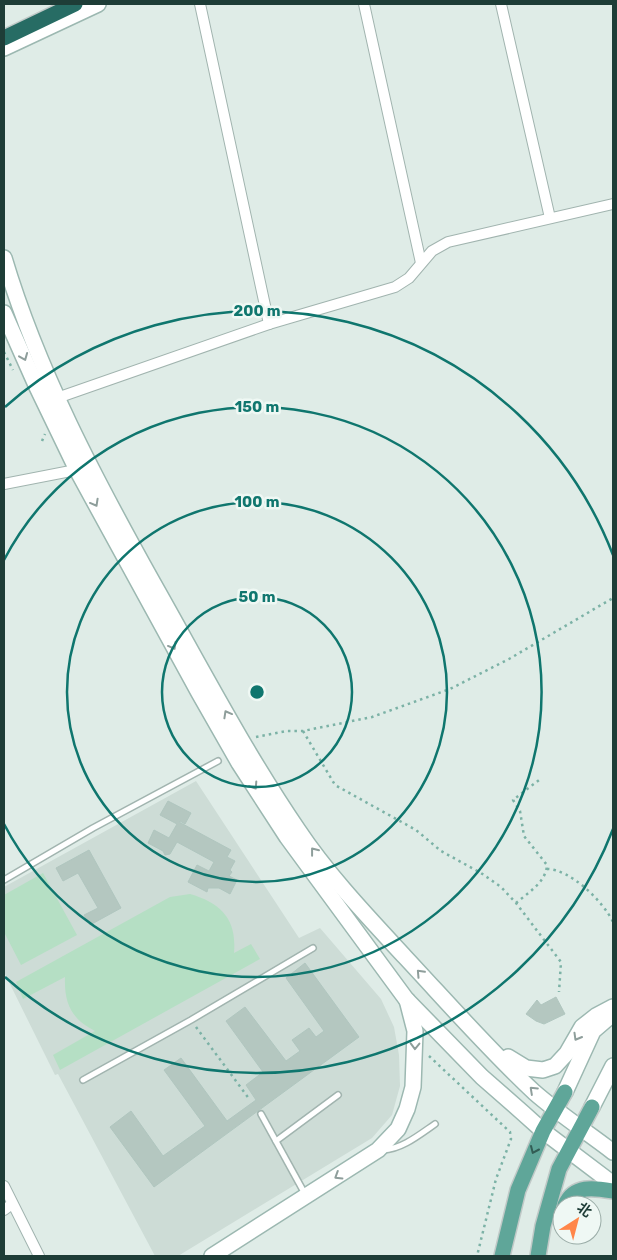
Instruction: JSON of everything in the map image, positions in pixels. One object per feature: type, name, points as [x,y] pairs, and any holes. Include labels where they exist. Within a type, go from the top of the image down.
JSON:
[{"type":"highway","points":[[4,38],[75,4]]},
{"type":"main road","points":[[4,48],[98,4]]},
{"type":"main road","points":[[4,258],[16,300],[84,468],[199,693],[239,763],[287,837],[406,998],[482,1077],[543,1131],[613,1184]]},
{"type":"main road","points":[[4,312],[36,385],[138,556],[242,743],[300,833],[356,904],[485,1043],[536,1093],[613,1152]]},
{"type":"main road","points":[[212,1256],[378,1150],[398,1129],[407,1109],[413,1088],[415,1031],[406,998]]},
{"type":"main road","points":[[485,1043],[526,1068],[543,1070],[555,1066],[567,1053],[582,1027],[596,1016],[613,1007]]},
{"type":"main road","points":[[502,1256],[518,1190],[543,1131],[565,1092],[593,1031],[613,1013]]},
{"type":"main road","points":[[538,1256],[543,1226],[559,1168],[613,1066]]},
{"type":"main road","points":[[572,1195],[582,1189],[594,1187],[613,1191]]},
{"type":"main road","points":[[543,1226],[552,1221]]},
{"type":"street","points":[[200,4],[269,324]]},
{"type":"street","points":[[364,4],[421,263]]},
{"type":"street","points":[[501,4],[550,218]]},
{"type":"street","points":[[57,398],[269,324],[396,287],[409,278],[432,251],[448,242],[613,204]]},
{"type":"street","points":[[4,484],[84,468]]},
{"type":"street","points":[[4,1186],[8,1207],[39,1256]]},
{"type":"lane","points":[[4,880],[93,828],[218,761]]},
{"type":"lane","points":[[83,1080],[191,1020],[313,948]]},
{"type":"lane","points":[[276,1141],[338,1095]]},
{"type":"lane","points":[[261,1114],[306,1196]]},
{"type":"lane","points":[[378,1150],[391,1150],[435,1124]]},
{"type":"path","points":[[242,743],[267,734],[303,731],[372,717],[450,689],[509,659],[613,598]]},
{"type":"path","points":[[303,731],[335,785],[416,830],[441,851],[482,873],[501,887],[516,903],[560,962],[559,992]]},
{"type":"path","points":[[516,903],[542,880],[547,869],[547,865],[542,857],[524,836],[520,812],[513,800],[539,780]]},
{"type":"path","points":[[547,869],[555,869],[577,882],[595,897],[610,915],[613,922]]},
{"type":"path","points":[[191,1020],[250,1100]]},
{"type":"path","points":[[429,1056],[510,1132],[511,1139],[496,1179],[477,1256]]},
{"type":"shaded area","points":[[196,781],[299,938],[320,928],[381,999],[394,1027],[399,1055],[400,1086],[392,1115],[372,1138],[178,1256],[155,1256],[58,1074],[55,1075],[4,972],[4,887]]},
{"type":"green space","points":[[43,873],[77,935],[21,965],[4,932],[4,895]]},
{"type":"green space","points":[[190,894],[210,902],[225,914],[233,931],[234,953],[251,944],[260,959],[60,1070],[53,1055],[95,1031],[80,1021],[71,1009],[66,995],[65,977],[23,999],[16,982],[170,897]]},
{"type":"building","points":[[168,801],[191,813],[185,824],[179,822],[231,850],[227,857],[235,861],[229,876],[237,880],[230,894],[219,888],[208,888],[207,892],[188,882],[197,865],[209,871],[214,862],[177,842],[170,854],[165,855],[163,851],[148,843],[154,830],[169,838],[177,824],[160,815]]},
{"type":"building","points":[[89,850],[121,908],[90,925],[84,915],[98,908],[78,873],[63,881],[56,868]]},
{"type":"building","points":[[305,963],[359,1037],[154,1187],[110,1127],[131,1111],[163,1156],[205,1126],[164,1070],[181,1058],[227,1121],[256,1100],[246,1085],[263,1072],[226,1021],[245,1007],[286,1061],[300,1051],[292,1040],[309,1028],[316,1037],[324,1031],[286,978]]},
{"type":"building","points":[[556,997],[565,1014],[544,1024],[526,1014],[537,1000],[541,1005]]}]
